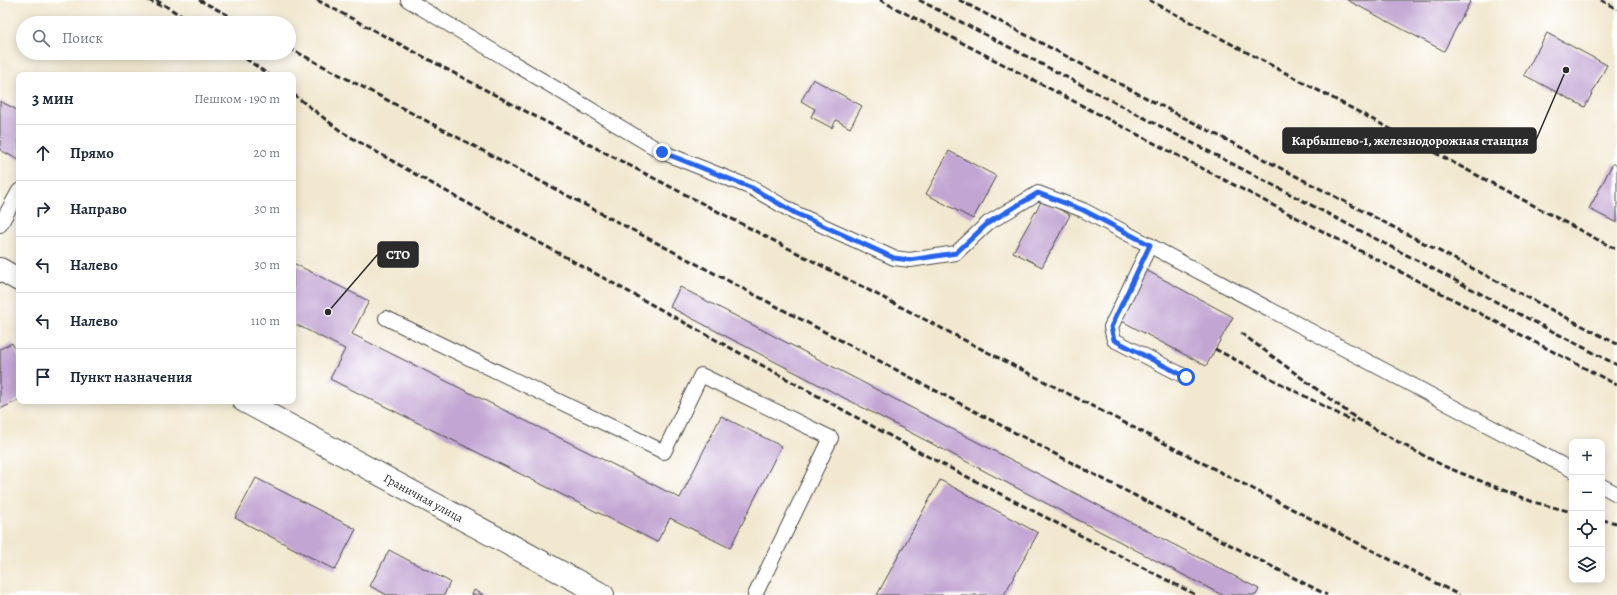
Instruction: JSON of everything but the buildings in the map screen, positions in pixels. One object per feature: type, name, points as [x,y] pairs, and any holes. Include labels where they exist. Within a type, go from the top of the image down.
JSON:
[{"type":"main road","points":[[0,269],[16,278]]},
{"type":"main road","name":"Граничная улица","points":[[250,404],[603,595]]},
{"type":"lane","points":[[408,0],[662,152],[752,188],[795,213],[894,258],[910,260],[956,253],[988,223],[1038,193],[1083,210],[1569,468]]},
{"type":"lane","points":[[0,225],[16,196]]},
{"type":"lane","points":[[1150,245],[1111,327],[1114,340],[1186,377]]},
{"type":"lane","points":[[386,318],[664,452],[701,375],[831,438],[755,595]]},
{"type":"lane","points":[[1605,488],[1617,494]]},
{"type":"railway","points":[[148,0],[161,6]]},
{"type":"railway","points":[[156,0],[182,16]]},
{"type":"railway","points":[[199,0],[230,16]]},
{"type":"railway","points":[[317,0],[527,112],[993,355],[1459,595]]},
{"type":"railway","points":[[880,0],[1617,385]]},
{"type":"railway","points":[[919,0],[1617,365]]},
{"type":"railway","points":[[959,0],[1617,344]]},
{"type":"railway","points":[[1149,0],[1617,250]]},
{"type":"railway","points":[[1601,0],[1617,9]]},
{"type":"railway","points":[[296,52],[1074,464],[1327,595]]},
{"type":"railway","points":[[248,60],[265,72]]},
{"type":"railway","points":[[296,96],[342,132],[422,178],[923,454],[1196,595]]},
{"type":"railway","points":[[1241,333],[1357,419],[1413,450],[1446,467],[1533,502],[1569,511]]},
{"type":"railway","points":[[1215,349],[1354,422]]},
{"type":"railway","points":[[1605,521],[1617,523]]},
{"type":"place","name":"Карбышево-1, железнодорожная станция","points":[[1566,70]]},
{"type":"place","name":"СТО","points":[[328,312]]},
{"type":"route","points":[[662,152],[752,188],[795,213],[894,258],[910,260],[956,253],[988,223],[1038,193],[1083,210],[1150,245],[1111,327],[1114,340],[1186,377]]}]
